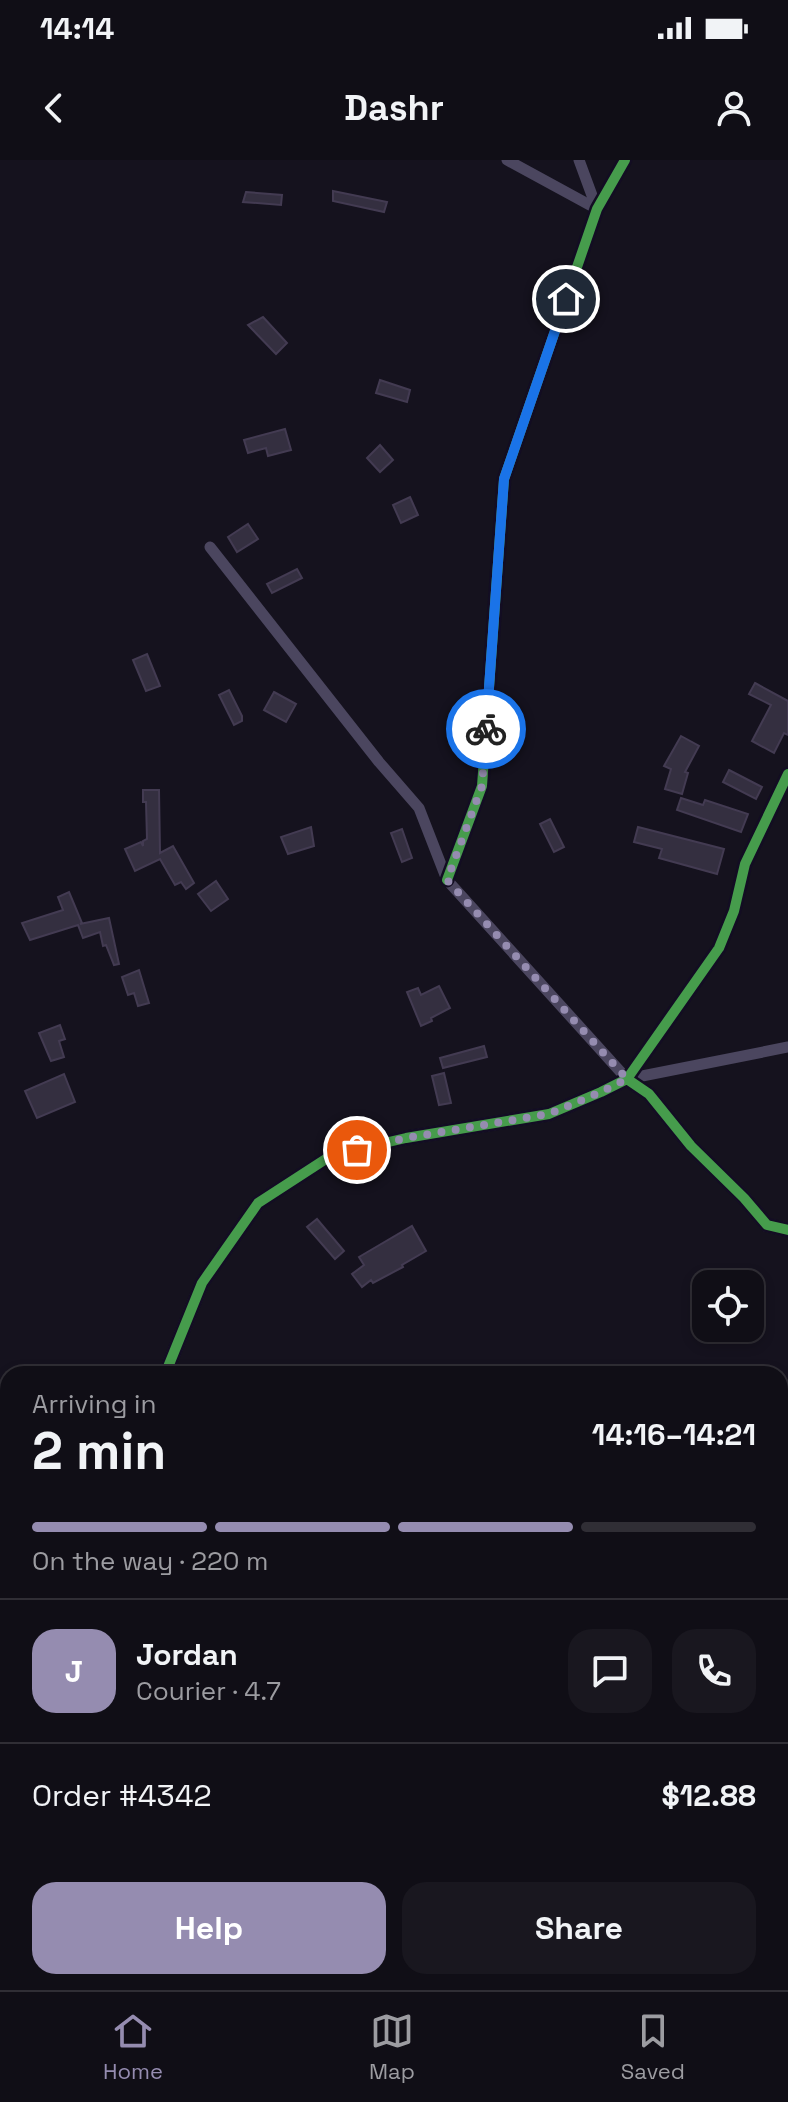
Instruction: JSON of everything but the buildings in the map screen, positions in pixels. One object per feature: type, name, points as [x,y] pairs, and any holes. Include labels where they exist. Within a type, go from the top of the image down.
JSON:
[{"type":"street","points":[[507,160],[597,209]]},
{"type":"street","points":[[579,160],[597,209]]},
{"type":"street","points":[[447,880],[482,786],[504,479],[597,209],[625,160]]},
{"type":"street","points":[[210,547],[379,762],[419,808],[447,880],[627,1079],[649,1094],[691,1146],[767,1225],[788,1230]]},
{"type":"street","points":[[627,1079],[719,948],[734,911],[745,864],[787,779]]},
{"type":"street","points":[[168,1366],[202,1283],[258,1203],[332,1155],[406,1138],[549,1114],[627,1079],[788,1047]]},
{"type":"cycle path","points":[[447,880],[482,786],[504,479],[597,209],[625,160]]},
{"type":"cycle path","points":[[627,1079],[719,948],[734,911],[745,864],[788,774]]},
{"type":"cycle path","points":[[168,1366],[202,1283],[258,1203],[332,1155],[406,1138],[549,1114],[627,1079],[649,1094],[691,1146],[767,1225],[788,1230]]},
{"type":"way so far","points":[[357,1150],[406,1138],[549,1114],[627,1079],[447,880],[482,786],[486,729]]},
{"type":"route","points":[[486,729],[504,479],[566,299]]}]
